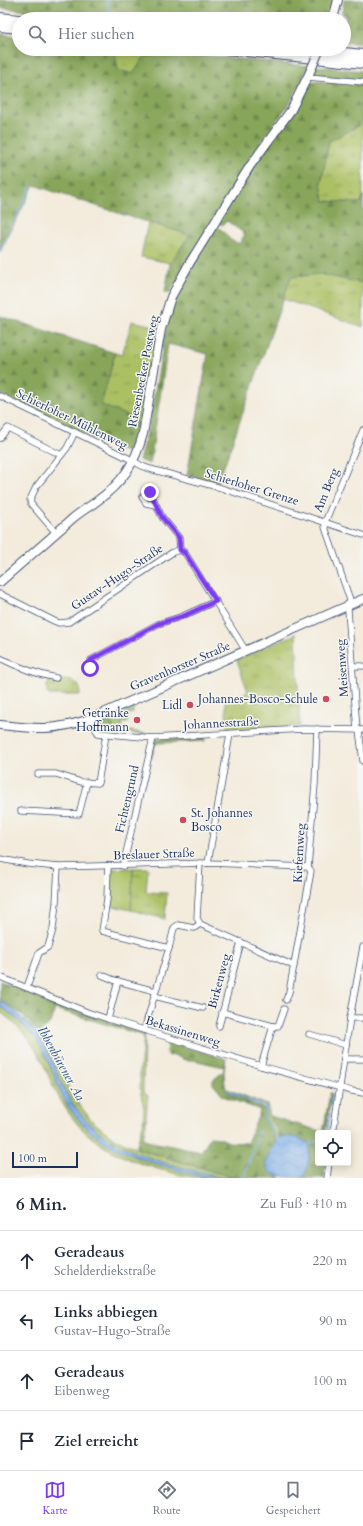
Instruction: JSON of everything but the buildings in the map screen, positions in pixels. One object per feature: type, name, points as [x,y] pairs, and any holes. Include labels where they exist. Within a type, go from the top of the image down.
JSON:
[{"type":"highway","points":[[0,18],[12,19]]},
{"type":"highway","points":[[0,26],[12,27]]},
{"type":"highway","points":[[351,54],[363,55]]},
{"type":"highway","points":[[296,56],[363,63]]},
{"type":"street","points":[[335,12],[338,0]]},
{"type":"street","name":"Riesenbecker Postweg","points":[[0,582],[56,533],[111,490],[123,478],[134,462],[139,450],[161,329],[171,297],[250,166],[291,110],[317,56]]},
{"type":"street","points":[[309,75],[363,82]]},
{"type":"street","name":"Schierloher Mühlenweg","points":[[0,396],[134,462]]},
{"type":"street","points":[[0,438],[8,428],[61,455]]},
{"type":"street","name":"Am Berg","points":[[349,605],[350,600],[325,527],[325,522],[363,430]]},
{"type":"street","points":[[56,533],[31,504],[30,500],[36,487],[61,455],[73,438],[75,432]]},
{"type":"street","name":"Schierloher Grenze","points":[[134,462],[150,470],[218,487],[363,534]]},
{"type":"street","points":[[156,505],[166,522],[179,538],[180,550]]},
{"type":"street","name":"Gustav-Hugo-Straße","points":[[0,594],[54,621],[59,623],[69,622],[173,552],[180,550],[185,553],[246,651]]},
{"type":"street","name":"Gravenhorster Straße","points":[[0,725],[50,729],[90,719],[363,599]]},
{"type":"street","points":[[90,668],[91,660],[158,624],[184,616],[216,601]]},
{"type":"street","name":"Meisenweg","points":[[349,605],[353,666],[363,761]]},
{"type":"street","points":[[0,658],[33,673],[56,678]]},
{"type":"street","points":[[353,666],[363,666]]},
{"type":"street","points":[[38,774],[56,774],[81,782],[98,783],[106,735],[96,732],[90,719]]},
{"type":"street","name":"Johannesstraße","points":[[106,735],[153,738],[317,729],[360,730]]},
{"type":"street","name":"Kiefernweg","points":[[286,1000],[289,992],[311,871],[308,867],[315,784],[317,729]]},
{"type":"street","points":[[208,863],[230,734]]},
{"type":"street","name":"Fichtengrund","points":[[123,866],[153,738]]},
{"type":"street","points":[[21,811],[79,814],[87,782]]},
{"type":"street","name":"Breslauer Straße","points":[[0,859],[58,867],[208,863],[308,867]]},
{"type":"street","points":[[144,1030],[174,928],[178,925],[194,928],[200,924],[197,918],[200,863]]},
{"type":"street","points":[[108,866],[102,932],[169,948]]},
{"type":"street","points":[[27,987],[39,953],[48,947],[53,929],[58,867]]},
{"type":"street","name":"Birkenweg","points":[[200,924],[294,966]]},
{"type":"street","name":"Birkenweg","points":[[219,1026],[241,942]]},
{"type":"street","points":[[333,1130],[350,1018],[361,968],[363,946]]},
{"type":"street","points":[[102,975],[155,994],[203,1008]]},
{"type":"street","name":"Bekassinenweg","points":[[0,977],[108,1019],[261,1066],[339,1086],[352,1091],[363,1092]]},
{"type":"street","points":[[108,1019],[118,981]]},
{"type":"street","points":[[222,1012],[273,1026],[278,1026],[284,1009]]},
{"type":"street","points":[[350,1018],[363,1018]]},
{"type":"street","points":[[261,1066],[273,1026]]},
{"type":"street","points":[[309,1034],[346,1045]]},
{"type":"street","points":[[344,1059],[363,1060]]},
{"type":"street","points":[[327,1178],[329,1166]]},
{"type":"green space","points":[[0,0],[334,0],[330,12],[41,12],[0,8]]},
{"type":"green space","points":[[344,0],[363,0],[363,44],[351,43],[351,12],[342,12]]},
{"type":"green space","points":[[0,34],[12,35],[12,56],[115,56],[118,70],[133,74],[145,56],[209,56],[309,66],[291,101],[248,160],[169,294],[165,292],[170,263],[190,235],[34,185],[0,252]]},
{"type":"green space","points":[[115,56],[145,56],[133,74],[118,70]]},
{"type":"green space","points":[[316,66],[363,71],[363,80],[314,76],[313,74]]},
{"type":"green space","points":[[310,81],[363,84],[363,121],[358,126],[329,141],[321,183],[324,201],[361,203],[363,196],[363,283],[319,274],[291,277],[218,483],[187,475],[208,354],[168,344],[150,464],[139,460],[149,425],[166,329],[175,295],[216,227],[219,228],[233,242],[242,243],[242,239],[245,234],[227,221],[222,225],[218,223],[269,142],[285,125],[304,97]]},
{"type":"green space","points":[[363,121],[363,196],[361,203],[324,201],[321,183],[329,141],[358,126]]},
{"type":"green space","points":[[148,222],[190,235],[170,263],[141,257]]},
{"type":"green space","points":[[319,274],[363,283],[363,327],[283,299],[291,277]]},
{"type":"green space","points":[[0,316],[115,353],[101,405],[141,421],[147,385],[138,446],[133,451],[129,452],[116,449],[0,394]]},
{"type":"green space","points":[[132,321],[158,327],[141,422],[101,405],[115,353],[122,355]]},
{"type":"green space","points":[[296,634],[300,726],[228,732],[225,700],[248,692],[237,660]]},
{"type":"green space","points":[[49,679],[52,679],[54,687],[56,682],[54,679],[61,681],[73,681],[79,687],[80,695],[49,695],[47,693],[47,685]]},
{"type":"green space","points":[[142,700],[135,704],[136,707],[133,708],[133,713],[127,714],[128,722],[122,723],[123,730],[149,735],[115,732],[108,715]]},
{"type":"green space","points":[[108,715],[115,732],[100,732],[95,722]]},
{"type":"green space","points":[[205,737],[205,741],[158,743],[155,745],[152,758],[150,758],[156,739]]},
{"type":"green space","points":[[133,868],[148,868],[146,892],[167,893],[165,919],[131,910]]},
{"type":"green space","points":[[133,868],[131,910],[108,905],[111,869]]},
{"type":"green space","points":[[0,981],[87,1014],[146,1033],[145,1036],[55,1009],[50,1023],[40,1033],[27,1018],[0,1000]]},
{"type":"green space","points":[[0,1006],[18,1020],[35,1038],[42,1048],[63,1097],[82,1123],[135,1157],[206,1178],[184,1176],[146,1165],[118,1154],[93,1139],[72,1118],[59,1097],[34,1047],[10,1019],[0,1012]]},
{"type":"green space","points":[[27,1018],[50,1047],[72,1095],[92,1121],[102,1129],[114,1138],[141,1150],[235,1178],[221,1178],[156,1160],[117,1144],[99,1132],[83,1117],[69,1098],[52,1059],[24,1019]]},
{"type":"green space","points":[[144,1036],[143,1092],[148,1096],[146,1118],[143,1122],[144,1108],[140,1089],[140,1070]]},
{"type":"green space","points":[[172,1043],[226,1059],[224,1072],[227,1092],[265,1109],[264,1118],[276,1141],[274,1144],[270,1172],[281,1178],[235,1178],[136,1148],[141,1128],[146,1118],[147,1120],[143,1137],[147,1141],[201,1152],[210,1137],[220,1138],[229,1142],[247,1143],[259,1114],[260,1110],[223,1096],[213,1084],[213,1080],[223,1072],[224,1067],[193,1060],[185,1060],[174,1055],[169,1056],[166,1052],[167,1044]]},
{"type":"green space","points":[[227,1089],[267,1105],[270,1116],[279,1131],[278,1134],[280,1138],[278,1140],[265,1117],[266,1107]]},
{"type":"green space","points":[[330,1093],[332,1093],[326,1130],[323,1130]]},
{"type":"green space","points":[[270,1116],[316,1130],[315,1130],[315,1166],[326,1166],[324,1178],[301,1178],[306,1171],[309,1162],[309,1143],[282,1136],[280,1138],[278,1134],[279,1131],[276,1128],[276,1125],[271,1121]]},
{"type":"water","points":[[0,1001],[22,1018],[35,1032],[46,1048],[69,1098],[83,1117],[99,1132],[136,1153],[221,1178],[196,1175],[138,1158],[109,1144],[95,1135],[83,1125],[72,1112],[63,1097],[45,1055],[34,1037],[24,1025],[0,1006]]},
{"type":"water","points":[[282,1136],[299,1138],[309,1143],[308,1166],[303,1177],[281,1176],[270,1172],[266,1163],[274,1144]]},
{"type":"waterway","points":[[107,0],[109,11]]},
{"type":"waterway","points":[[0,251],[31,187]]},
{"type":"waterway","points":[[353,599],[363,595]]},
{"type":"waterway","points":[[119,725],[117,713],[130,710]]},
{"type":"waterway","points":[[228,1091],[265,1107],[264,1117],[278,1141]]},
{"type":"waterway","points":[[331,1106],[333,1094]]},
{"type":"waterway","points":[[327,1130],[330,1114]]},
{"type":"waterway","points":[[244,1176],[259,1131]]},
{"type":"waterway","points":[[309,1145],[315,1142]]},
{"type":"place","name":"Johannes-Bosco-Schule","points":[[326,699]]},
{"type":"place","name":"Lidl","points":[[190,705]]},
{"type":"place","name":"Getränke Hoffmann","points":[[137,720]]},
{"type":"place","name":"St. Johannes Bosco","points":[[183,820]]},
{"type":"route","points":[[90,668],[91,660],[158,624],[184,616],[216,601],[185,553],[180,550],[181,542],[179,538],[158,511],[155,500],[150,492]]},
{"type":"water label","name":"Ibbenbürener Aa","points":[[62,1063]]}]
